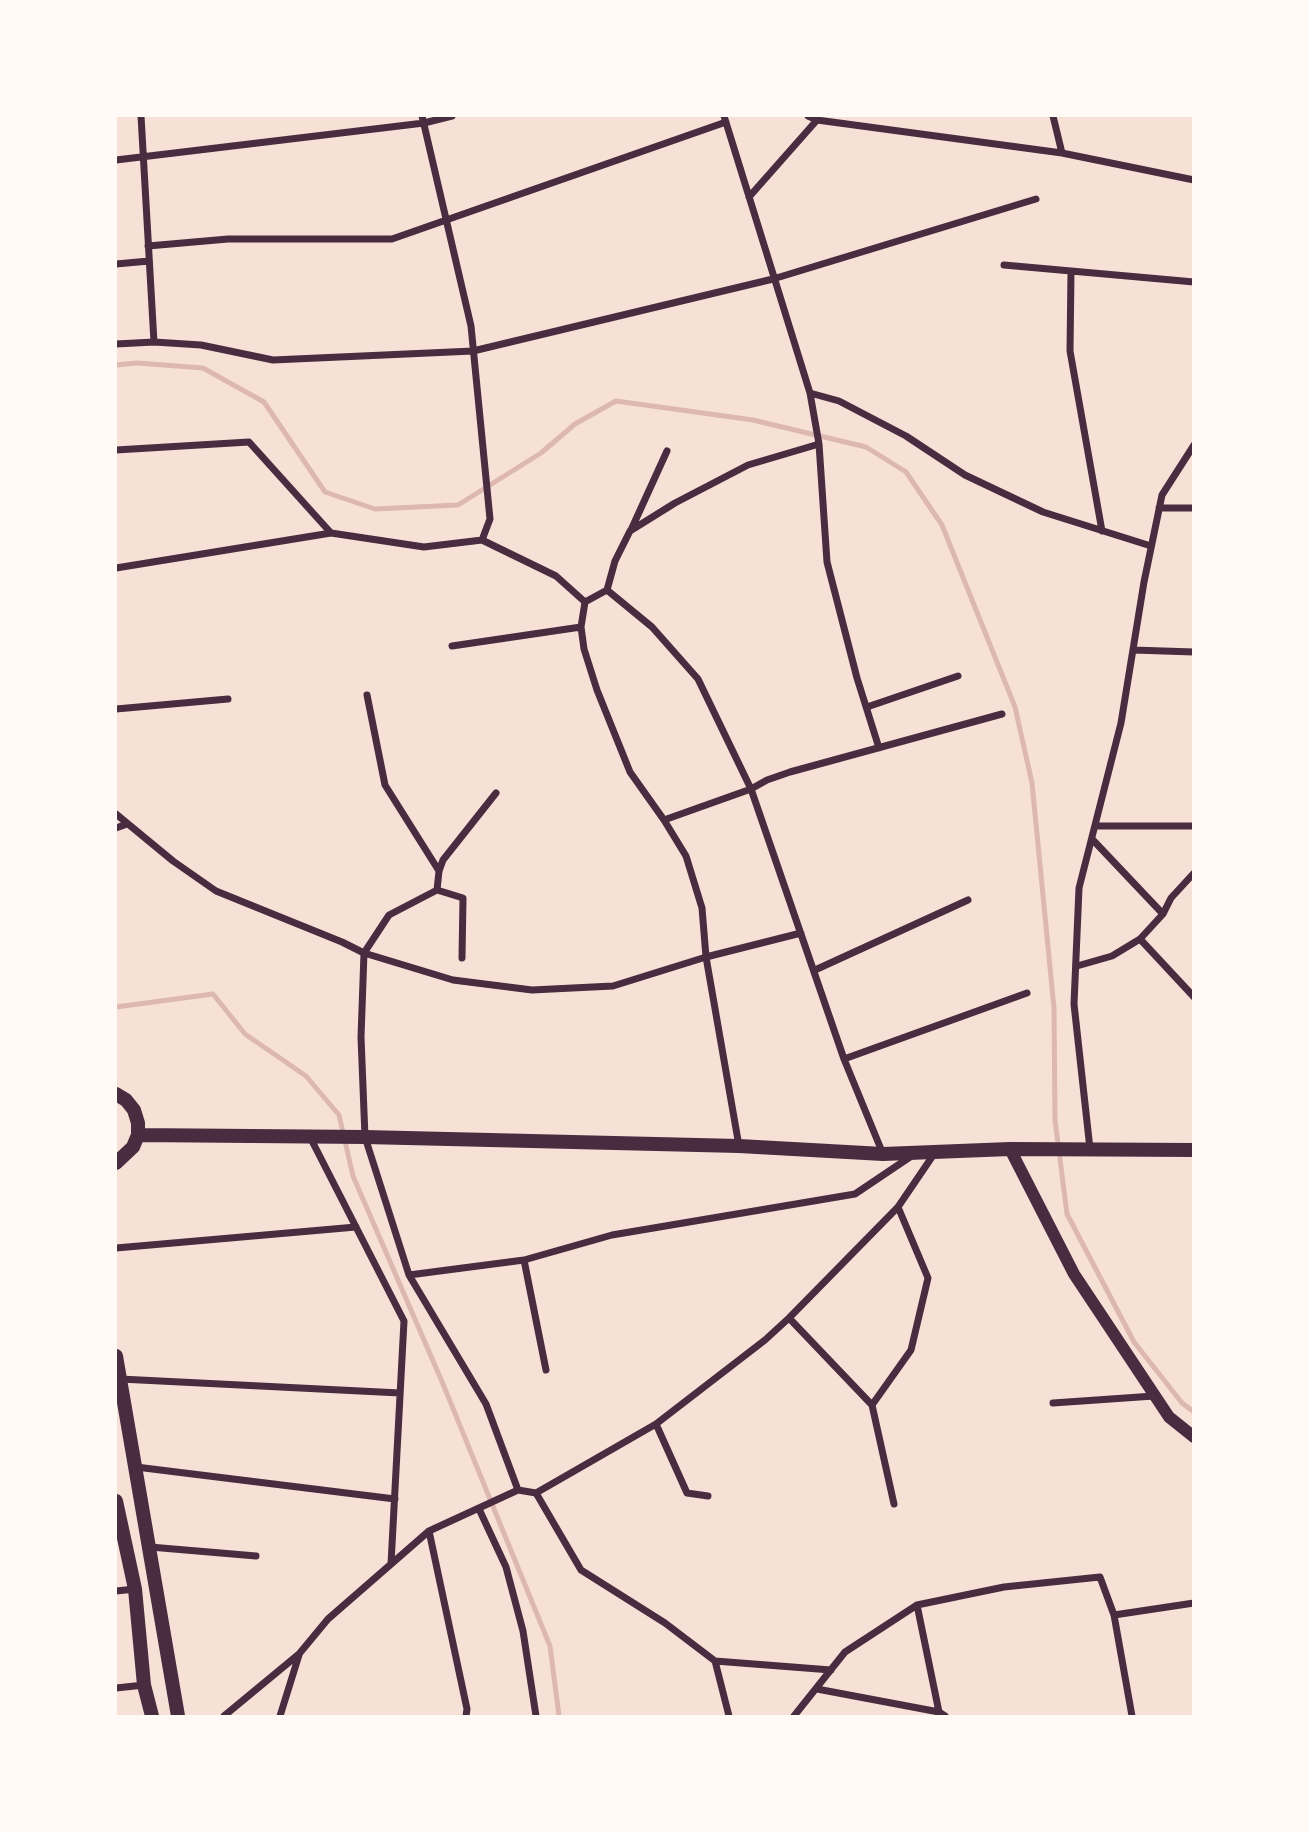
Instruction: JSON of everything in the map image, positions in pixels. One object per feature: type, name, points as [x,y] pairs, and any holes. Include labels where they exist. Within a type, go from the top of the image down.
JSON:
[{"type":"main road","points":[[116,1094],[126,1100],[134,1110],[138,1123],[138,1135],[133,1147],[116,1162]]},
{"type":"main road","points":[[138,1135],[739,1146],[883,1154],[1010,1149],[1194,1150]]},
{"type":"main road","points":[[116,1356],[178,1717]]},
{"type":"main road","points":[[116,1501],[135,1589],[144,1685],[152,1717]]},
{"type":"street","points":[[141,116],[154,342]]},
{"type":"street","points":[[116,160],[452,116]]},
{"type":"street","points":[[808,116],[817,120],[839,119],[1062,153],[1194,180]]},
{"type":"street","points":[[1053,116],[1062,153]]},
{"type":"street","points":[[423,119],[471,326],[490,519],[482,540]]},
{"type":"street","points":[[148,246],[228,239],[392,239],[725,119],[810,393],[820,444],[827,562],[879,748]]},
{"type":"street","points":[[749,197],[817,120]]},
{"type":"street","points":[[116,344],[154,342],[201,345],[273,360],[473,351],[773,279],[1036,199]]},
{"type":"street","points":[[116,264],[149,261]]},
{"type":"street","points":[[1004,265],[1194,282]]},
{"type":"street","points":[[1071,272],[1070,351],[1102,531]]},
{"type":"street","points":[[810,393],[839,401],[906,436],[965,475],[1042,512],[1151,546]]},
{"type":"street","points":[[116,450],[248,442],[331,533]]},
{"type":"street","points":[[630,531],[675,503],[748,465],[820,444]]},
{"type":"street","points":[[1090,1149],[1074,1004],[1079,888],[1121,723],[1162,495],[1194,445]]},
{"type":"street","points":[[584,602],[607,590],[615,561],[667,451]]},
{"type":"street","points":[[1159,508],[1194,508]]},
{"type":"street","points":[[116,568],[331,533],[424,547],[482,540],[556,576],[584,602]]},
{"type":"street","points":[[607,590],[652,627],[698,679],[751,789],[844,1059],[883,1154]]},
{"type":"street","points":[[584,602],[581,627],[584,649],[597,690],[630,772],[686,856],[702,908],[706,957],[739,1146]]},
{"type":"street","points":[[452,646],[581,627]]},
{"type":"street","points":[[1133,650],[1194,652]]},
{"type":"street","points":[[867,707],[958,676]]},
{"type":"street","points":[[367,695],[385,785],[439,871]]},
{"type":"street","points":[[116,709],[228,699]]},
{"type":"street","points":[[664,820],[790,772],[1002,714]]},
{"type":"street","points":[[437,890],[439,871],[450,849],[496,793]]},
{"type":"street","points":[[116,814],[173,861],[216,891],[363,953],[453,980],[532,990],[612,986],[706,957],[802,933]]},
{"type":"street","points":[[116,828],[127,824]]},
{"type":"street","points":[[1096,826],[1194,826]]},
{"type":"street","points":[[1092,839],[1163,914]]},
{"type":"street","points":[[1077,966],[1112,956],[1140,939],[1194,873]]},
{"type":"street","points":[[462,958],[463,898],[437,890],[388,915],[363,953],[360,1137],[410,1275],[486,1404],[518,1490]]},
{"type":"street","points":[[815,970],[968,900]]},
{"type":"street","points":[[1140,939],[1194,997]]},
{"type":"street","points":[[844,1059],[1027,993]]},
{"type":"street","points":[[310,1137],[404,1321],[391,1564]]},
{"type":"street","points":[[1010,1149],[1074,1274],[1168,1417],[1194,1437]]},
{"type":"street","points":[[223,1717],[299,1654],[328,1619],[429,1531],[518,1490],[536,1493],[656,1424],[789,1318],[898,1207],[934,1153]]},
{"type":"street","points":[[410,1275],[524,1260],[612,1236],[855,1194],[914,1154]]},
{"type":"street","points":[[872,1405],[911,1350],[928,1278],[898,1207]]},
{"type":"street","points":[[116,1248],[356,1227]]},
{"type":"street","points":[[524,1260],[546,1370]]},
{"type":"street","points":[[789,1318],[872,1405],[894,1504]]},
{"type":"street","points":[[120,1379],[400,1393]]},
{"type":"street","points":[[1053,1403],[1154,1396]]},
{"type":"street","points":[[656,1424],[687,1493],[708,1496]]},
{"type":"street","points":[[135,1467],[394,1499]]},
{"type":"street","points":[[536,1493],[581,1570],[666,1623],[715,1661],[831,1671]]},
{"type":"street","points":[[479,1509],[506,1567],[523,1631],[536,1717]]},
{"type":"street","points":[[429,1531],[467,1709],[466,1717]]},
{"type":"street","points":[[149,1547],[256,1556]]},
{"type":"street","points":[[794,1717],[845,1652],[917,1605],[1004,1587],[1100,1577],[1114,1615],[1132,1717]]},
{"type":"street","points":[[116,1591],[135,1589]]},
{"type":"street","points":[[1114,1615],[1194,1603]]},
{"type":"street","points":[[817,1689],[942,1714],[917,1605]]},
{"type":"street","points":[[280,1717],[299,1654]]},
{"type":"street","points":[[715,1661],[729,1717]]},
{"type":"street","points":[[116,1688],[144,1685]]},
{"type":"waterway","points":[[116,365],[137,363],[203,368],[264,402],[325,492],[375,509],[458,505],[541,453],[575,424],[616,401],[753,420],[866,447],[906,472],[942,525],[1015,707],[1032,783],[1054,1008],[1055,1120],[1067,1214],[1134,1342],[1182,1403],[1194,1412]]},
{"type":"waterway","points":[[116,1007],[213,994],[245,1034],[306,1076],[339,1115],[353,1176],[443,1384],[550,1646],[559,1716]]}]
